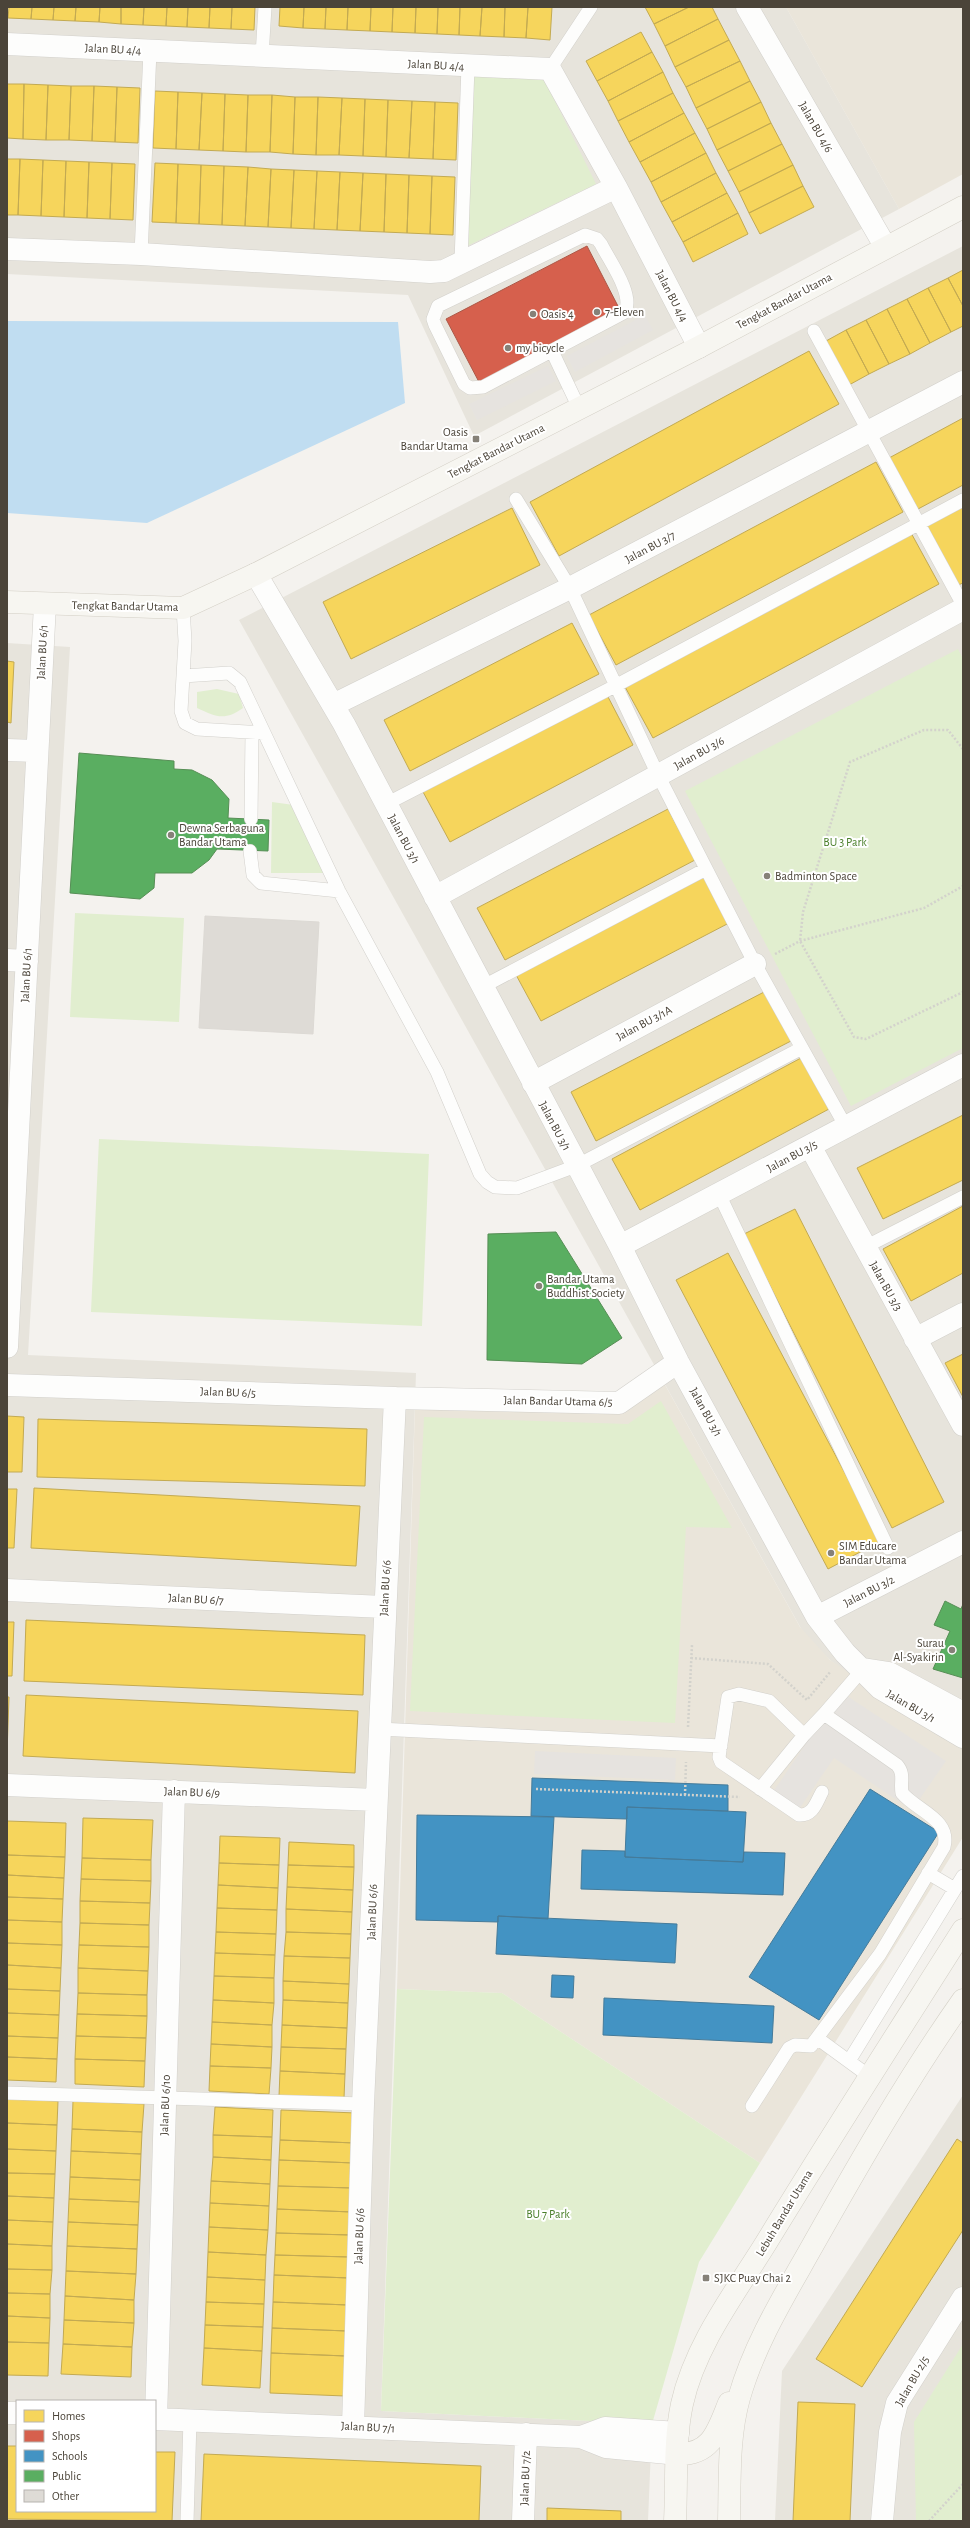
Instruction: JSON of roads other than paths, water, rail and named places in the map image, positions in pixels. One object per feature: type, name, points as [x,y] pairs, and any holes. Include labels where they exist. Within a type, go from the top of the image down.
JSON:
[{"type":"main road","name":"Tengkat Bandar Utama","points":[[7,602],[183,608],[256,574],[699,347],[886,246],[963,207]]},
{"type":"main road","name":"Lebuh Bandar Utama","points":[[675,2521],[678,2443],[682,2404],[691,2375],[708,2337],[869,2076],[963,1930]]},
{"type":"main road","points":[[678,2443],[695,2453],[711,2442],[767,2327],[874,2135],[963,2000]]},
{"type":"main road","points":[[729,2521],[732,2439],[739,2399],[749,2365]]},
{"type":"street","name":"Jalan BU 4/6","points":[[746,7],[886,246]]},
{"type":"street","name":"Jalan BU 4/4","points":[[7,44],[550,69],[616,187],[699,347]]},
{"type":"street","points":[[7,249],[141,254],[430,272],[444,271],[616,187]]},
{"type":"street","name":"Jalan BU 3/7","points":[[333,705],[570,588],[963,382]]},
{"type":"street","name":"Jalan BU 3/1","points":[[256,574],[333,705],[576,1166],[620,1246],[678,1362],[817,1617],[845,1653],[863,1669],[880,1688],[963,1737]]},
{"type":"street","name":"Jalan BU 6/1","points":[[7,1347],[17,961],[37,751],[45,604]]},
{"type":"street","name":"Jalan BU 3/6","points":[[435,897],[963,609]]},
{"type":"street","points":[[7,750],[37,751]]},
{"type":"street","name":"Jalan BU 3/1A","points":[[533,1083],[755,964]]},
{"type":"street","name":"Jalan BU 3/5","points":[[620,1246],[963,1065]]},
{"type":"street","name":"Jalan BU 3/3","points":[[810,1146],[963,1425]]},
{"type":"street","points":[[915,1339],[963,1314]]},
{"type":"street","name":"Jalan Bandar Utama 6/5","points":[[449,1399],[619,1403],[678,1362]]},
{"type":"street","name":"Jalan BU 6/5","points":[[7,1385],[449,1399]]},
{"type":"street","name":"Jalan BU 6/6","points":[[353,2426],[363,2104],[384,1608],[395,1398]]},
{"type":"street","name":"Jalan BU 3/2","points":[[817,1617],[963,1542]]},
{"type":"street","name":"Jalan BU 6/7","points":[[7,1590],[384,1608]]},
{"type":"street","name":"Jalan BU 3/1","points":[[863,1669],[889,1673],[963,1712]]},
{"type":"street","name":"Jalan BU 6/9","points":[[7,1785],[376,1800]]},
{"type":"street","name":"Jalan BU 6/10","points":[[156,2400],[174,1791]]},
{"type":"street","name":"Jalan BU 2/5","points":[[882,2521],[890,2432],[897,2403],[963,2298]]},
{"type":"street","name":"Jalan BU 7/1","points":[[156,2419],[353,2426],[581,2437],[606,2447],[678,2443]]},
{"type":"street","name":"Jalan BU 7/2","points":[[523,2521],[526,2434]]},
{"type":"lane","points":[[262,56],[265,7]]},
{"type":"lane","points":[[550,69],[591,7]]},
{"type":"lane","points":[[141,254],[150,51]]},
{"type":"lane","points":[[462,262],[468,66]]},
{"type":"lane","points":[[591,236],[601,244],[627,294],[628,306],[620,316],[552,351],[483,387],[470,388],[460,379],[438,331],[433,318],[434,312],[443,302],[578,237],[591,236]]},
{"type":"lane","points":[[814,331],[963,605]]},
{"type":"lane","points":[[552,351],[579,408]]},
{"type":"lane","points":[[516,499],[570,588],[617,685],[658,775],[706,869],[755,964],[846,1127]]},
{"type":"lane","points":[[386,804],[617,685],[963,500]]},
{"type":"lane","points":[[183,608],[183,676],[181,711],[185,724],[197,729],[258,732]]},
{"type":"lane","points":[[183,676],[223,672],[235,676],[258,732],[339,891],[437,1072],[480,1174],[487,1182],[495,1187],[517,1188],[576,1166],[802,1048]]},
{"type":"lane","points":[[251,819],[258,732]]},
{"type":"lane","points":[[250,851],[253,875],[261,883],[339,891]]},
{"type":"lane","points":[[482,987],[706,869]]},
{"type":"lane","points":[[719,1194],[888,1548]]},
{"type":"lane","points":[[865,1247],[963,1197]]},
{"type":"lane","points":[[760,1789],[804,1735],[863,1669]]},
{"type":"lane","points":[[804,1735],[769,1701],[731,1694],[726,1701],[721,1746],[721,1762],[800,1815],[811,1812],[822,1792]]},
{"type":"lane","points":[[752,2106],[789,2048],[795,2046],[811,2046],[880,1954],[944,1847],[946,1839],[942,1826],[902,1793],[902,1770],[824,1714]]},
{"type":"lane","points":[[379,1729],[721,1746]]},
{"type":"lane","points":[[928,1873],[955,1889]]},
{"type":"lane","points":[[849,2061],[963,1876]]},
{"type":"lane","points":[[817,2038],[869,2076]]},
{"type":"lane","points":[[7,2093],[363,2104]]},
{"type":"lane","points":[[187,2521],[190,2420]]},
{"type":"water","points":[[7,321],[398,322],[405,403],[147,523],[7,513]]},
{"type":"place","name":"7-Eleven","points":[[597,312]]},
{"type":"place","name":"Oasis 4","points":[[533,314]]},
{"type":"place","name":"my bicycle","points":[[508,348]]},
{"type":"place","name":"Oasis Bandar Utama","points":[[476,439]]},
{"type":"place","name":"Dewna Serbaguna Bandar Utama","points":[[171,835]]},
{"type":"place","name":"Badminton Space","points":[[767,876]]},
{"type":"place","name":"Bandar Utama Buddhist Society","points":[[539,1286]]},
{"type":"place","name":"SIM Educare Bandar Utama","points":[[831,1553]]},
{"type":"place","name":"Surau Al-Syakirin","points":[[952,1650]]},
{"type":"place","name":"SJKC Puay Chai 2","points":[[706,2278]]},
{"type":"park label","name":"BU 3 Park","points":[[845,842]]},
{"type":"park label","name":"BU 7 Park","points":[[548,2214]]}]
